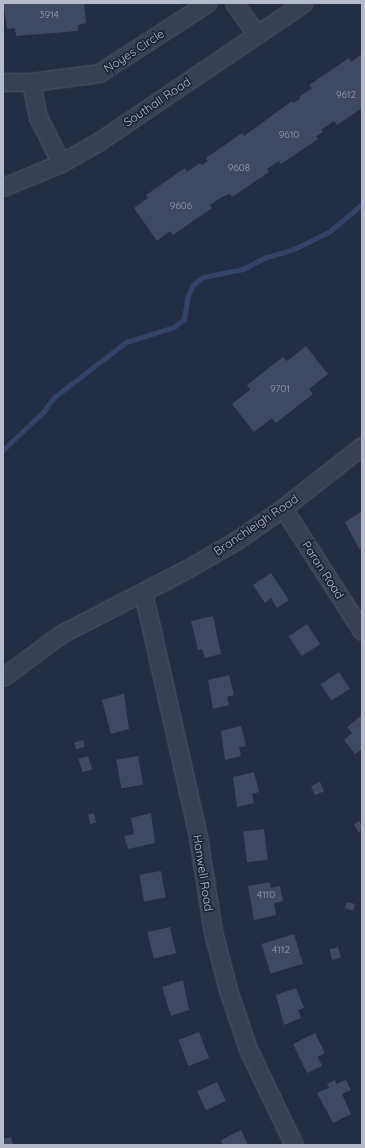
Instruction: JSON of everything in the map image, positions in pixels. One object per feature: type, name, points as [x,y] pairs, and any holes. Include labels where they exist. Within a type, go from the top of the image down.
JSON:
[{"type":"street","name":"Noyes Circle","points":[[3,82],[31,82],[99,73],[207,3]]},
{"type":"street","points":[[234,3],[257,35]]},
{"type":"street","name":"Southall Road","points":[[3,187],[61,163],[98,142],[303,3]]},
{"type":"street","points":[[31,82],[38,117],[61,163]]},
{"type":"street","name":"Branchleigh Road","points":[[3,678],[60,634],[193,565],[284,508],[362,446]]},
{"type":"street","name":"Paran Road","points":[[284,508],[362,631]]},
{"type":"street","name":"Hanwell Road","points":[[142,592],[198,837],[213,932],[227,985],[248,1049],[294,1145]]},
{"type":"building","points":[[3,3],[84,3],[86,23],[78,25],[78,31],[16,36],[15,28],[7,29]]},
{"type":"building","points":[[362,54],[362,108],[337,125],[334,121],[321,130],[323,132],[316,136],[318,139],[281,164],[279,161],[267,169],[269,172],[232,197],[230,194],[222,197],[210,205],[212,208],[173,235],[170,231],[157,241],[134,208],[148,198],[146,195],[185,168],[187,172],[200,163],[202,165],[208,161],[206,158],[242,133],[244,136],[292,101],[293,103],[300,99],[299,97],[312,88],[309,85],[349,58],[351,62]]},
{"type":"building","points":[[306,346],[328,374],[309,389],[313,394],[276,423],[272,418],[254,432],[232,404],[250,390],[247,385],[283,357],[287,361]]},
{"type":"building","points":[[361,512],[362,546],[359,549],[345,522]]},
{"type":"building","points":[[271,573],[289,600],[277,608],[271,598],[265,603],[253,585]]},
{"type":"building","points":[[213,616],[221,654],[205,658],[202,649],[198,650],[191,621]]},
{"type":"building","points":[[307,624],[320,644],[302,656],[289,636]]},
{"type":"building","points":[[339,672],[350,689],[331,701],[321,684]]},
{"type":"building","points":[[229,675],[234,695],[227,697],[229,705],[213,709],[208,680]]},
{"type":"building","points":[[124,694],[129,729],[111,734],[102,700]]},
{"type":"building","points":[[362,715],[362,749],[355,754],[344,740],[352,733],[347,727]]},
{"type":"building","points":[[241,726],[246,746],[239,747],[241,756],[225,760],[221,731]]},
{"type":"building","points":[[83,740],[85,747],[76,749],[74,742]]},
{"type":"building","points":[[88,756],[92,769],[83,772],[78,759]]},
{"type":"building","points":[[138,756],[143,785],[121,788],[116,760]]},
{"type":"building","points":[[254,772],[259,792],[252,794],[254,803],[237,807],[233,777]]},
{"type":"building","points":[[320,782],[324,791],[315,795],[311,786]]},
{"type":"building","points":[[94,813],[96,823],[90,824],[88,814]]},
{"type":"building","points":[[151,813],[155,843],[128,849],[124,836],[134,834],[131,818]]},
{"type":"building","points":[[359,821],[362,826],[359,833],[354,825]]},
{"type":"building","points":[[264,829],[268,860],[247,862],[243,832]]},
{"type":"building","points":[[161,871],[166,898],[144,901],[139,875]]},
{"type":"building","points":[[270,882],[271,888],[280,886],[283,901],[274,903],[276,915],[254,920],[248,886]]},
{"type":"building","points":[[347,902],[355,904],[353,911],[345,908]]},
{"type":"building","points":[[170,927],[176,953],[154,958],[148,932]]},
{"type":"building","points":[[294,934],[303,964],[271,974],[261,944]]},
{"type":"building","points":[[338,947],[341,958],[332,960],[329,949]]},
{"type":"building","points":[[183,980],[189,1010],[171,1016],[162,987]]},
{"type":"building","points":[[296,988],[304,1008],[298,1010],[301,1018],[284,1025],[276,995]]},
{"type":"building","points":[[199,1032],[209,1058],[188,1066],[178,1040]]},
{"type":"building","points":[[315,1033],[325,1053],[318,1057],[322,1066],[307,1073],[293,1044]]},
{"type":"building","points":[[335,1080],[336,1084],[346,1080],[351,1090],[342,1094],[351,1114],[333,1123],[317,1093],[329,1088],[327,1084]]},
{"type":"building","points":[[217,1082],[226,1101],[206,1110],[197,1091]]},
{"type":"building","points":[[241,1130],[248,1145],[223,1145],[221,1140]]},
{"type":"building","points":[[11,1137],[13,1145],[3,1145],[3,1139]]},
{"type":"waterway","points":[[3,450],[44,411],[53,398],[126,342],[174,327],[184,319],[188,295],[193,285],[203,277],[243,269],[264,258],[296,248],[329,232],[362,204]]}]
